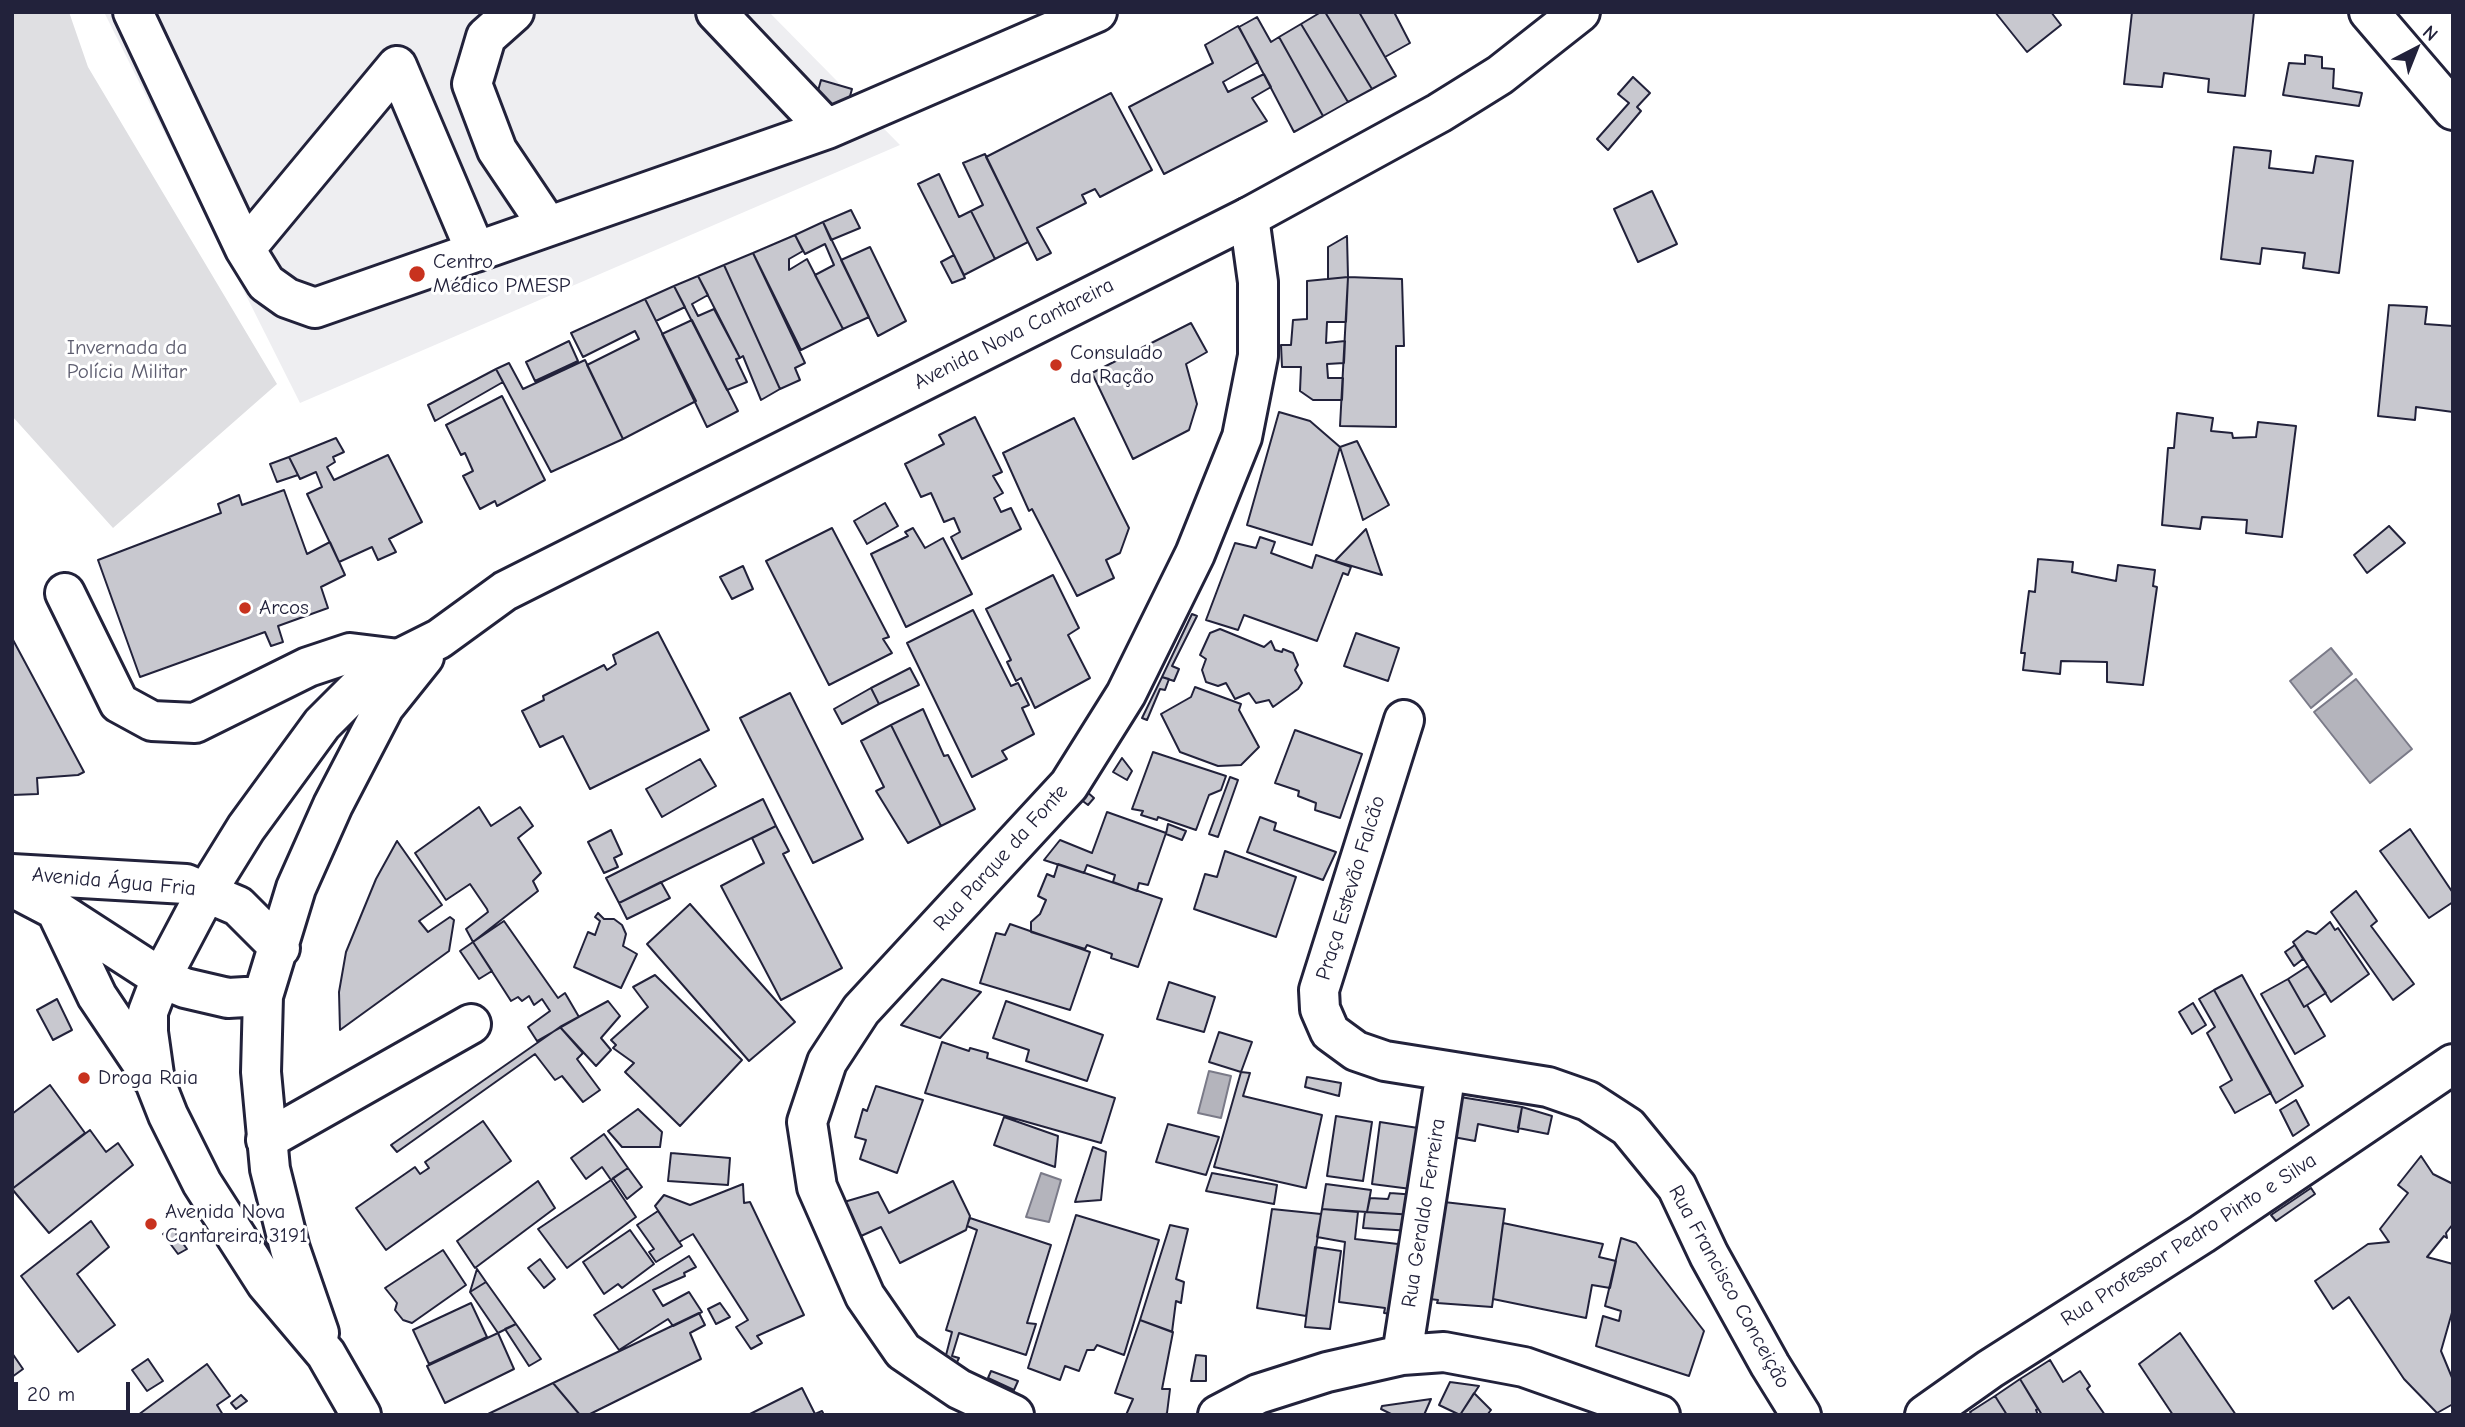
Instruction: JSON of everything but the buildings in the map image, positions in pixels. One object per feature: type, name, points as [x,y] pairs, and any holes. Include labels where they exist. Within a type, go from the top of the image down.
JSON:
[{"type":"street","points":[[133,12],[245,249],[266,282],[286,298],[316,308],[827,129],[1059,19],[1097,12]]},
{"type":"street","points":[[514,12],[486,37],[472,84],[497,150],[548,226]]},
{"type":"street","points":[[716,12],[827,129]]},
{"type":"street","name":"Avenida Nova Cantareira","points":[[361,1415],[326,1354],[266,1283],[216,1205],[168,1115],[155,1082],[148,1032],[148,1012],[161,978],[207,891],[240,837],[322,724],[363,683],[399,659],[439,639],[505,591],[576,552],[1250,217],[1439,113],[1500,75],[1580,12]]},
{"type":"street","points":[[2370,12],[2453,110]]},
{"type":"street","points":[[245,249],[397,66],[476,252]]},
{"type":"street","name":"Rua Parque da Fonte","points":[[1014,1415],[959,1389],[903,1351],[865,1296],[817,1187],[807,1122],[827,1062],[861,1010],[1069,785],[1126,694],[1195,554],[1242,437],[1258,356],[1258,282],[1250,217]]},
{"type":"street","points":[[65,593],[119,703],[152,721],[195,723],[309,667],[350,653],[399,659]]},
{"type":"street","name":"Avenida Nova Cantareira","points":[[326,1354],[290,1249],[266,1140],[261,1072],[263,996],[296,888],[384,707],[439,639]]},
{"type":"street","name":"Praça Estevão Falcão","points":[[1404,720],[1319,990],[1320,1009],[1330,1032],[1356,1051],[1385,1061],[1548,1087],[1588,1101],[1628,1127]]},
{"type":"street","name":"Avenida Água Fria","points":[[12,874],[186,884],[238,906],[279,948]]},
{"type":"street","name":"Avenida Água Fria","points":[[12,887],[56,910],[161,978],[206,994],[228,998],[263,996]]},
{"type":"street","points":[[56,910],[97,996],[155,1082]]},
{"type":"street","points":[[266,1140],[471,1024]]},
{"type":"street","name":"Rua Professor Pedro Pinto e Silva","points":[[1925,1415],[1990,1369],[2202,1234],[2453,1064]]},
{"type":"street","name":"Rua Geraldo Ferreira","points":[[1402,1355],[1446,1071]]},
{"type":"street","name":"Rua Francisco Conceição","points":[[1628,1127],[1677,1187],[1709,1255],[1801,1415]]},
{"type":"street","points":[[1218,1415],[1258,1394],[1327,1372],[1402,1355],[1444,1352],[1524,1367],[1660,1415]]},
{"type":"shaded area","name":"Centro Médico PMESP","points":[[104,12],[769,12],[900,145],[300,403]]},
{"type":"shaded area","points":[[2331,648],[2352,674],[2311,708],[2290,681]]},
{"type":"shaded area","points":[[2356,679],[2412,749],[2370,783],[2314,712]]},
{"type":"shaded area","points":[[1209,1071],[1231,1076],[1221,1118],[1198,1113]]},
{"type":"shaded area","points":[[1041,1173],[1061,1180],[1049,1222],[1026,1217]]},
{"type":"green space","name":"Invernada da Polícia Militar","points":[[12,12],[69,12],[88,67],[277,384],[113,528],[12,416]]},
{"type":"place","name":"Centro Médico PMESP","points":[[417,274]]},
{"type":"place","name":"Consulado da Ração","points":[[1056,365]]},
{"type":"place","name":"Arcos","points":[[245,608]]},
{"type":"place","name":"Droga Raia","points":[[84,1078]]},
{"type":"place","name":"Avenida Nova Cantareira, 3191","points":[[151,1224]]}]
